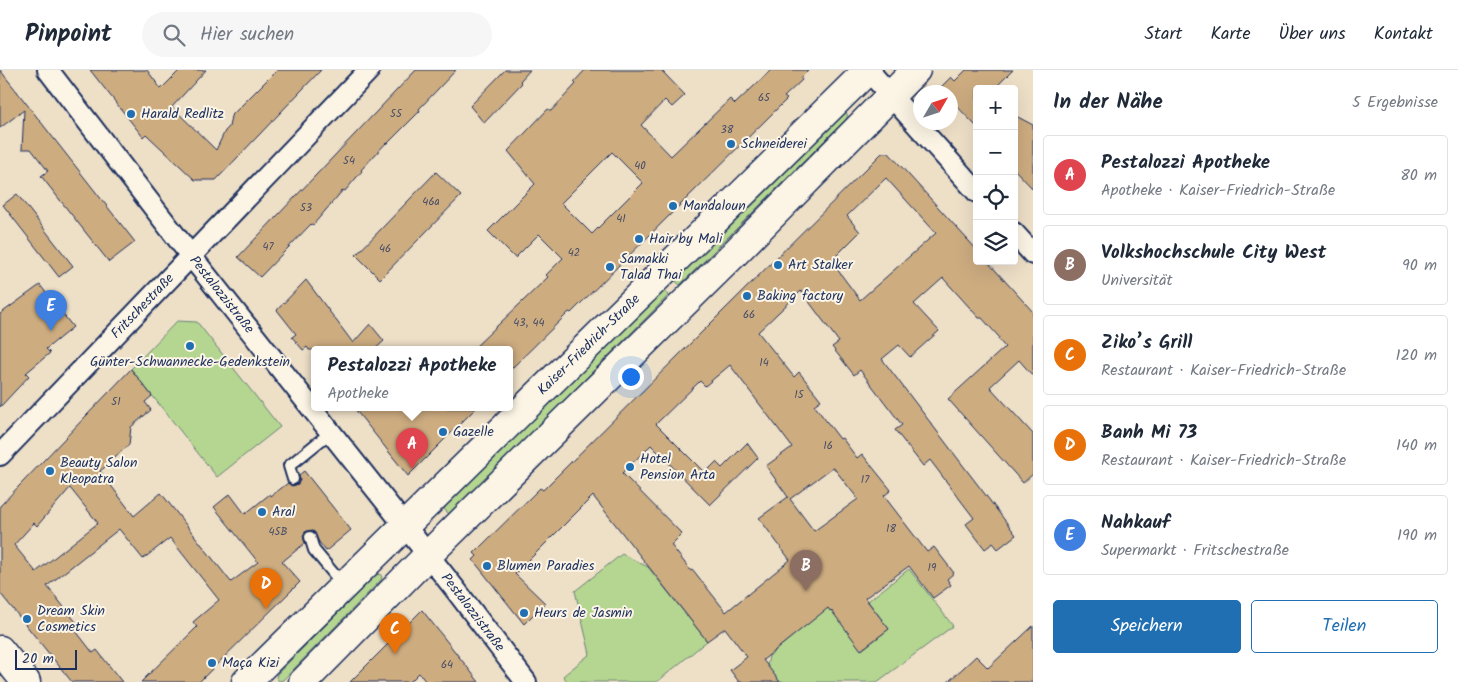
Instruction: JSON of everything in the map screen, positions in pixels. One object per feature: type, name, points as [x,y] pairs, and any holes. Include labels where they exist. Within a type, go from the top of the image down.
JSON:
[{"type":"main road","name":"Kaiser-Friedrich-Straße","points":[[246,682],[868,70]]},
{"type":"main road","points":[[303,682],[428,555],[733,255],[916,70]]},
{"type":"main road","points":[[0,650],[26,682]]},
{"type":"street","name":"Pestalozzistraße","points":[[48,70],[311,408]]},
{"type":"street","name":"Fritschestraße","points":[[0,455],[369,70]]},
{"type":"street","points":[[868,70],[973,188]]},
{"type":"street","points":[[1018,237],[1033,254]]},
{"type":"street","name":"Pestalozzistraße","points":[[313,411],[526,682]]},
{"type":"lane","points":[[293,479],[289,466],[330,432]]},
{"type":"lane","points":[[310,537],[314,550],[343,586]]},
{"type":"green space","points":[[843,111],[848,115],[846,119],[680,285],[674,280]]},
{"type":"green space","points":[[663,290],[669,295],[449,514],[444,509],[446,506]]},
{"type":"green space","points":[[177,321],[197,322],[280,427],[217,477],[131,369]]},
{"type":"green space","points":[[622,554],[648,567],[707,641],[657,682],[568,682],[563,676],[590,654],[575,591]]},
{"type":"green space","points":[[909,569],[953,626],[877,682],[780,682],[767,666],[769,656],[827,607],[839,604],[862,650],[889,629],[868,601]]},
{"type":"green space","points":[[380,574],[381,580],[283,680],[279,681],[276,678],[277,674],[376,575]]},
{"type":"building","points":[[0,70],[135,242],[109,262],[41,176],[48,171],[31,149],[22,149],[24,110],[0,128]]},
{"type":"building","points":[[90,70],[147,70],[161,89],[180,70],[206,70],[172,107],[216,150],[225,131],[229,127],[231,116],[277,70],[321,70],[216,180],[195,180],[146,134],[143,137]]},
{"type":"building","points":[[416,70],[456,70],[419,109],[420,111],[361,170],[345,191],[343,190],[313,225],[311,224],[260,277],[238,257]]},
{"type":"building","points":[[505,70],[530,70],[520,81],[522,83],[484,123],[470,106]]},
{"type":"building","points":[[585,70],[661,70],[685,95],[672,107],[665,100],[641,125],[671,156],[730,99],[735,104],[771,70],[809,70],[801,78],[802,80],[784,97],[787,99],[571,313],[569,312],[513,367],[513,346],[476,346],[548,277],[546,275],[563,258],[539,234],[515,258],[488,231],[535,184],[508,151],[548,109],[551,111],[576,84],[574,82]],"holes":[[[612,152],[643,183],[592,234],[561,203]]]},
{"type":"building","points":[[966,70],[1013,70],[998,85],[973,85],[973,123],[958,107],[958,85],[943,85],[951,77],[955,81]]},
{"type":"building","points":[[1018,117],[1033,125],[1033,189],[1018,173]]},
{"type":"building","points":[[882,153],[889,153],[973,246],[973,265],[991,265],[1033,312],[1033,376],[1019,360],[990,387],[1033,434],[1033,474],[1023,483],[948,399],[1005,347],[998,339],[999,337],[982,318],[979,318],[943,278],[914,304],[939,331],[910,357],[899,345],[882,359],[1016,535],[998,549],[993,543],[985,549],[966,524],[974,518],[930,460],[923,466],[895,430],[902,425],[860,370],[854,375],[832,347],[839,342],[801,291],[758,332],[794,377],[799,372],[821,400],[814,405],[840,439],[842,438],[857,458],[862,454],[891,490],[884,496],[927,552],[934,547],[954,573],[947,579],[951,585],[933,598],[909,566],[865,598],[889,629],[861,650],[828,608],[763,660],[780,682],[739,682],[730,670],[747,657],[725,628],[707,641],[593,496],[515,574],[545,603],[524,624],[473,560],[477,556],[474,553],[540,488],[543,490]],"holes":[[[886,178],[936,233],[860,300],[831,261],[860,232],[847,216]],[[730,365],[792,447],[766,466],[788,497],[759,518],[790,560],[726,612],[671,545],[682,534],[622,473],[651,445],[710,505],[758,458],[747,443],[722,468],[716,462],[705,473],[656,424],[700,381],[705,386]],[[833,467],[858,499],[814,531],[790,499]]]},
{"type":"building","points":[[436,172],[461,196],[380,279],[356,255]]},
{"type":"building","points":[[17,194],[73,266],[59,277],[3,205]]},
{"type":"building","points":[[306,280],[353,343],[370,324],[384,341],[378,346],[311,346],[311,350],[307,347],[303,350],[292,337],[296,334],[277,310]]},
{"type":"building","points":[[40,285],[73,327],[46,349],[50,353],[26,373],[29,376],[0,407],[0,314]]},
{"type":"building","points":[[131,369],[152,396],[145,402],[151,410],[131,427],[129,445],[100,471],[134,516],[161,493],[231,582],[258,562],[214,507],[230,494],[245,514],[270,494],[271,496],[288,483],[292,486],[298,484],[300,480],[299,475],[304,471],[351,530],[326,551],[314,532],[311,530],[305,532],[303,536],[305,543],[282,562],[300,582],[199,682],[141,682],[197,627],[193,622],[219,600],[170,538],[143,559],[119,529],[47,586],[76,622],[72,626],[93,653],[97,650],[122,682],[72,682],[0,593],[0,506]],"holes":[[[70,488],[98,523],[36,572],[14,545],[34,523],[37,526]]]},
{"type":"building","points":[[356,411],[473,411],[408,476]]},
{"type":"building","points":[[422,610],[479,682],[426,682],[419,673],[410,682],[350,682]]},
{"type":"building","points":[[1033,626],[1033,682],[948,682],[976,656],[988,668]]},
{"type":"place","name":"Harald Redlitz","points":[[131,114]]},
{"type":"place","name":"Schneiderei","points":[[731,144]]},
{"type":"place","name":"Mandaloun","points":[[673,206]]},
{"type":"place","name":"Hair by Mali","points":[[639,239]]},
{"type":"place","name":"Art Stalker","points":[[778,265]]},
{"type":"place","name":"Samakki Talad Thai","points":[[610,267]]},
{"type":"place","name":"Baking factory","points":[[747,296]]},
{"type":"place","name":"Nahkauf","points":[[51,331]]},
{"type":"place","name":"Günter-Schwannecke-Gedenkstein","points":[[190,346]]},
{"type":"place","name":"Gazelle","points":[[443,432]]},
{"type":"place","name":"Hotel Pension Arta","points":[[630,467]]},
{"type":"place","name":"Pestalozzi Apotheke","points":[[412,469]]},
{"type":"place","name":"Beauty Salon Kleopatra","points":[[50,471]]},
{"type":"place","name":"Aral","points":[[262,512]]},
{"type":"place","name":"Blumen Paradies","points":[[487,566]]},
{"type":"place","name":"Volkshochschule City West","points":[[806,591]]},
{"type":"place","name":"Banh Mi 73","points":[[266,609]]},
{"type":"place","name":"Heurs de Jasmin","points":[[524,613]]},
{"type":"place","name":"Dream Skin Cosmetics","points":[[27,619]]},
{"type":"place","name":"Ziko’s Grill","points":[[395,654]]},
{"type":"place","name":"Maça Kizi","points":[[212,663]]}]
